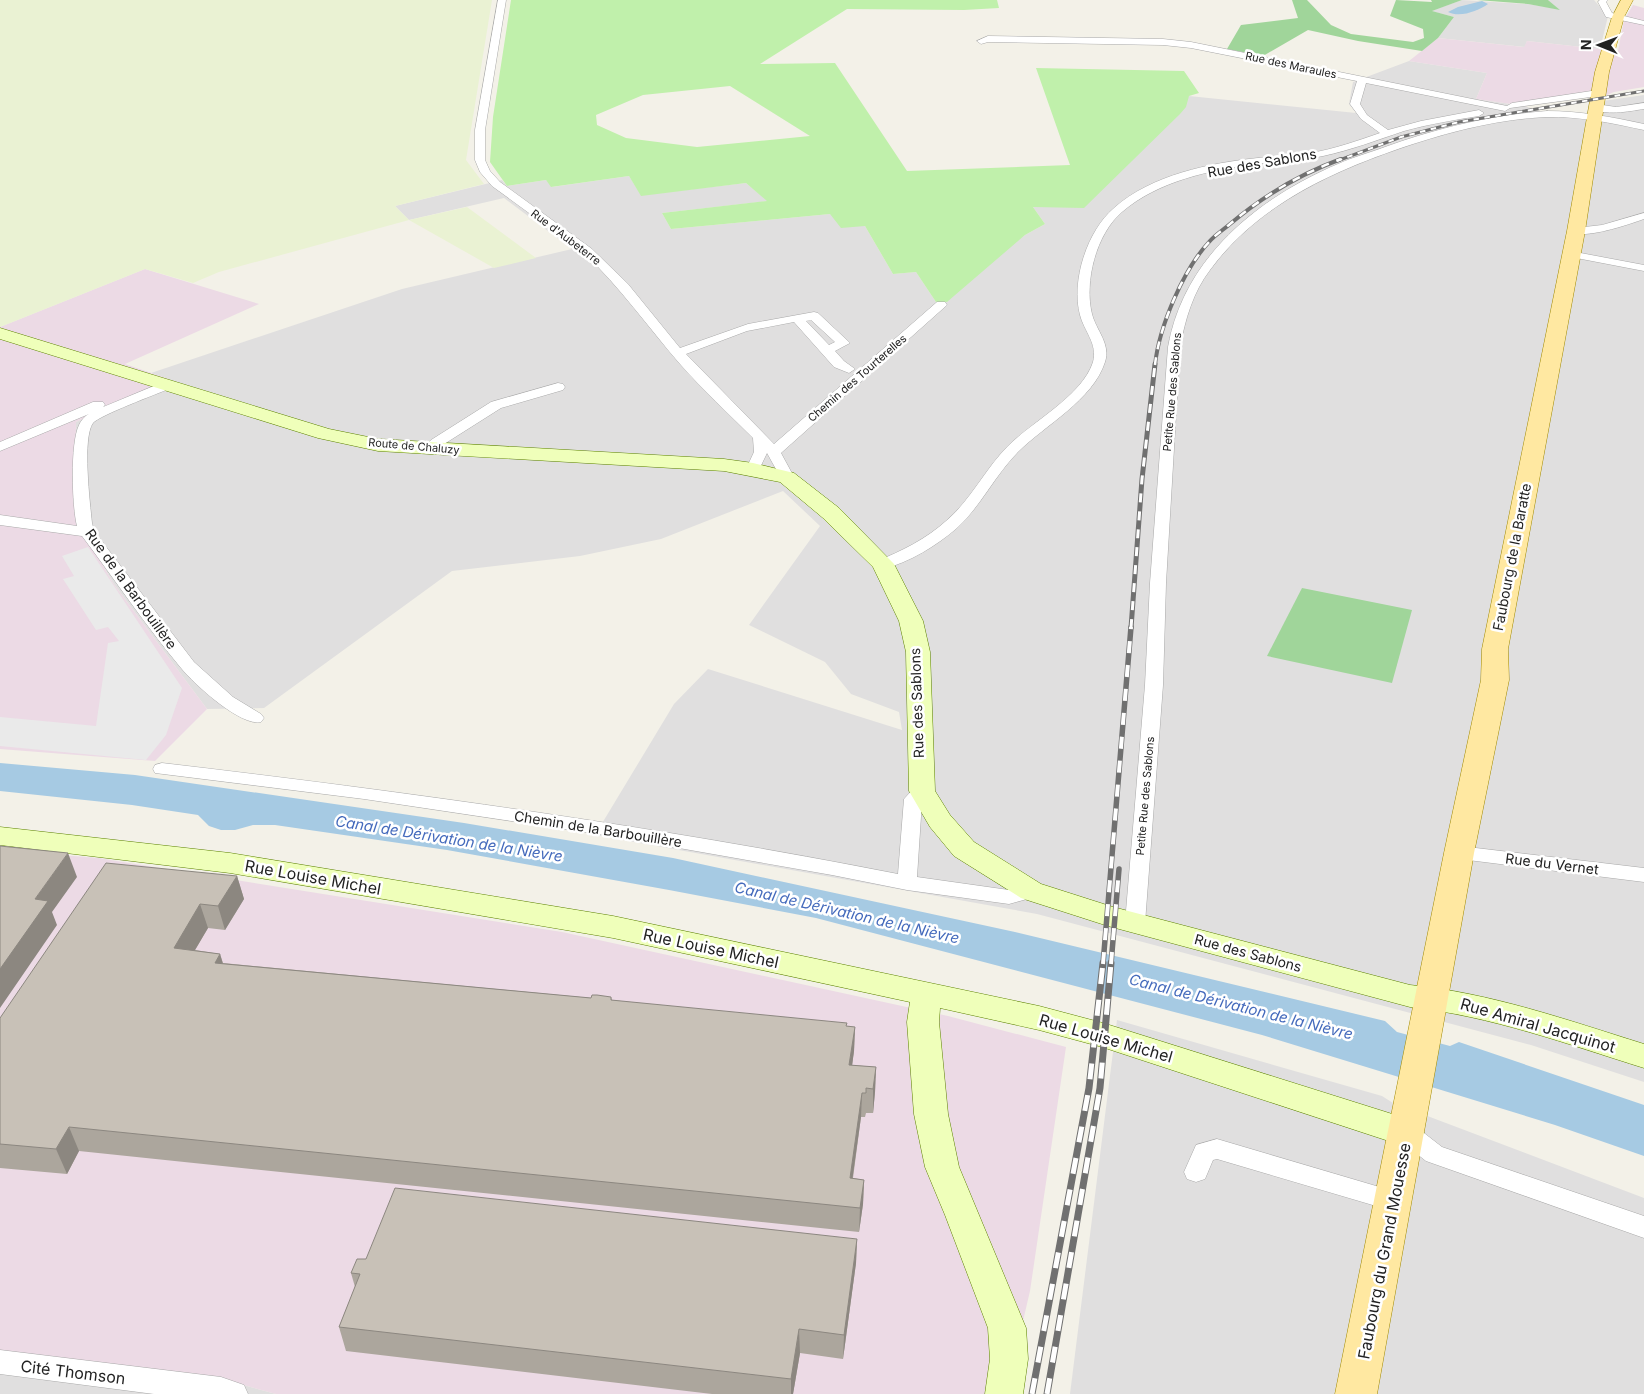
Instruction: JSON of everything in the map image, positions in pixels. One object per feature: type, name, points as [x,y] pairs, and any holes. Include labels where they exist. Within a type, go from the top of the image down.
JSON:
[{"type":"main road","name":"Faubourg de la Baratte","points":[[1430,1009],[1495,680],[1495,649],[1573,242],[1596,106],[1618,18],[1626,0]]},
{"type":"main road","name":"Faubourg du Grand Mouesse","points":[[1356,1394],[1430,1009]]},
{"type":"street","name":"Rue d'Aubeterre","points":[[502,0],[480,130],[480,160],[485,172],[496,184],[602,263],[644,310],[678,353],[774,452],[786,477]]},
{"type":"street","points":[[1604,0],[1602,2],[1608,13],[1618,18],[1644,23]]},
{"type":"street","name":"Rue des Maraules","points":[[981,41],[988,39],[1163,42],[1235,52],[1362,80],[1495,104],[1505,108],[1596,106]]},
{"type":"street","points":[[1362,80],[1355,104],[1364,116],[1388,134]]},
{"type":"street","points":[[1596,106],[1616,110],[1644,106]]},
{"type":"street","points":[[1596,106],[1644,127]]},
{"type":"street","name":"Petite Rue des Sablons","points":[[1135,923],[1153,695],[1158,583],[1174,347],[1178,325],[1192,289],[1212,259],[1258,213],[1298,188],[1341,166],[1423,138],[1516,117],[1549,114],[1596,106]]},
{"type":"street","name":"Rue des Sablons","points":[[1430,1009],[1410,996],[1135,923],[1031,891],[964,849],[940,821],[922,791],[918,652],[911,622],[883,564],[914,550],[953,524],[1012,449],[1084,387],[1099,363],[1100,351],[1097,337],[1086,317],[1083,301],[1088,268],[1098,237],[1106,222],[1118,210],[1144,193],[1173,180],[1227,166],[1312,156],[1412,126],[1505,108]]},
{"type":"street","points":[[1573,242],[1603,228],[1644,216]]},
{"type":"street","points":[[1573,242],[1644,268]]},
{"type":"street","name":"Chemin des Tourterelles","points":[[774,452],[941,305]]},
{"type":"street","points":[[678,353],[734,332],[814,316],[844,343],[827,350]]},
{"type":"street","points":[[797,318],[839,364],[849,369]]},
{"type":"street","name":"Route de Chaluzy","points":[[0,333],[325,434],[378,445],[714,464],[753,469],[786,477]]},
{"type":"street","points":[[0,447],[159,383]]},
{"type":"street","name":"Rue de la Barbouillère","points":[[159,383],[92,418],[84,427],[81,456],[84,523],[87,532],[188,666],[227,701],[255,718]]},
{"type":"street","points":[[430,449],[436,443],[496,405],[558,387]]},
{"type":"street","points":[[753,469],[761,452],[760,437]]},
{"type":"street","points":[[786,477],[831,513],[883,564]]},
{"type":"street","points":[[0,520],[87,532]]},
{"type":"street","name":"Chemin de la Barbouillère","points":[[162,769],[364,793],[611,830],[832,868],[906,883],[1009,897],[1031,891]]},
{"type":"street","points":[[906,883],[913,799],[922,791]]},
{"type":"street","name":"Rue Louise Michel","points":[[0,836],[230,863],[613,927],[1039,1018],[1103,1035],[1377,1122],[1409,1120]]},
{"type":"street","name":"Rue du Vernet","points":[[1460,853],[1644,875]]},
{"type":"street","points":[[926,993],[923,1022],[931,1114],[942,1167],[963,1215],[1007,1328],[1009,1359],[1004,1394]]},
{"type":"street","name":"Rue Amiral Jacquinot","points":[[1430,1009],[1473,1004],[1644,1056]]},
{"type":"street","points":[[1409,1120],[1434,1154],[1644,1227]]},
{"type":"street","points":[[1196,1172],[1204,1152],[1217,1149],[1393,1201]]},
{"type":"street","name":"Cité Thomson","points":[[0,1362],[221,1390],[234,1394]]},
{"type":"shaded area","points":[[1462,0],[1528,4],[1558,9],[1548,0],[1594,0],[1608,16],[1600,49],[1527,41],[1525,47],[1438,38],[1454,17],[1431,11]]},
{"type":"shaded area","points":[[1633,5],[1644,8],[1644,87],[1607,95],[1570,98],[1525,106],[1476,99],[1487,73],[1409,61],[1438,38],[1524,47],[1527,41],[1618,51],[1624,20]]},
{"type":"shaded area","points":[[1409,61],[1487,73],[1476,99],[1525,106],[1541,112],[1587,114],[1589,103],[1644,95],[1644,1082],[1531,1045],[1037,914],[595,835],[674,704],[708,669],[902,730],[899,712],[851,694],[825,662],[749,625],[820,526],[783,491],[661,539],[580,556],[452,571],[264,708],[207,709],[113,583],[75,516],[76,422],[168,379],[151,373],[402,289],[572,249],[504,198],[409,220],[395,206],[502,180],[507,186],[546,180],[552,187],[629,176],[641,195],[746,183],[768,201],[662,213],[671,229],[830,214],[865,226],[893,274],[916,272],[936,302],[1025,235],[1045,224],[1033,207],[1189,96],[1356,113],[1349,104],[1353,82]]},
{"type":"shaded area","points":[[145,269],[259,304],[125,364],[169,379],[76,422],[75,516],[113,583],[207,709],[155,761],[0,749],[0,327]]},
{"type":"shaded area","points":[[88,547],[182,688],[166,735],[146,760],[0,746],[0,717],[96,726],[108,643],[119,641],[108,627],[96,630],[63,579],[74,576],[62,556]]},
{"type":"shaded area","points":[[0,850],[98,858],[562,932],[948,1016],[1066,1047],[1030,1291],[1006,1394],[276,1394],[218,1378],[0,1352]]},
{"type":"shaded area","points":[[1117,1020],[1382,1096],[1393,1103],[1644,1198],[1644,1394],[1070,1394]]},
{"type":"shaded area","points":[[0,1352],[218,1378],[276,1394],[0,1394]]},
{"type":"green space","points":[[0,0],[492,0],[466,160],[484,184],[395,206],[409,220],[219,272],[193,283],[145,269],[0,327]]},
{"type":"green space","points":[[511,0],[997,0],[999,8],[964,10],[847,9],[760,64],[835,63],[907,171],[1070,165],[1036,68],[1184,71],[1199,93],[1189,96],[1186,107],[1180,114],[1084,208],[1033,207],[1045,224],[1025,235],[947,302],[936,302],[916,272],[893,274],[865,226],[841,228],[830,214],[671,229],[662,213],[767,201],[746,183],[641,196],[629,176],[551,187],[546,180],[507,186],[490,162],[493,117]],"holes":[[[730,86],[810,136],[697,147],[626,138],[597,125],[596,115],[643,95]]]},
{"type":"green space","points":[[1292,0],[1307,0],[1331,25],[1351,34],[1413,42],[1424,38],[1423,29],[1390,16],[1396,0],[1432,2],[1431,0],[1462,0],[1432,11],[1454,17],[1438,38],[1422,51],[1358,41],[1308,30],[1263,56],[1227,49],[1241,25],[1298,18]]},
{"type":"green space","points":[[1477,0],[1548,0],[1560,10],[1528,4]]},
{"type":"green space","points":[[467,207],[536,258],[494,268],[409,220]]},
{"type":"green space","points":[[1302,588],[1412,610],[1392,683],[1267,656]]},
{"type":"water","points":[[1482,1],[1488,4],[1474,11],[1463,14],[1448,12],[1458,7]]},
{"type":"water","name":"Canal de Dérivation de la Nièvre","points":[[0,763],[135,775],[464,823],[673,858],[1015,932],[1385,1021],[1397,1032],[1450,1046],[1459,1042],[1644,1105],[1644,1156],[1555,1125],[1262,1035],[816,918],[447,850],[275,825],[253,825],[235,830],[221,830],[209,826],[198,815],[132,805],[0,791]]},
{"type":"building","points":[[0,846],[68,853],[35,899],[48,901],[0,969]]},
{"type":"building","points":[[106,863],[237,876],[218,906],[200,904],[174,948],[220,954],[215,963],[591,998],[592,995],[597,995],[611,997],[611,1000],[847,1023],[846,1026],[855,1027],[849,1065],[876,1067],[873,1089],[866,1088],[866,1093],[862,1093],[850,1178],[864,1180],[860,1208],[69,1127],[56,1149],[0,1144],[0,1018]]},
{"type":"building","points":[[395,1188],[857,1239],[844,1335],[799,1329],[791,1379],[339,1327],[360,1274],[351,1273],[357,1259],[366,1259]]},
{"type":"railway","points":[[1337,161],[1401,137],[1459,122],[1644,91]]},
{"type":"railway","points":[[1155,365],[1161,334],[1174,300],[1190,268],[1209,242],[1269,195],[1297,179],[1341,159]]},
{"type":"railway","points":[[1131,628],[1142,479],[1155,364]]},
{"type":"railway","points":[[1103,964],[1131,627]]},
{"type":"railway","points":[[1111,964],[1119,869]]},
{"type":"railway","points":[[1032,1394],[1089,1088],[1103,963]]},
{"type":"railway","points":[[1047,1394],[1100,1088],[1111,963]]}]
